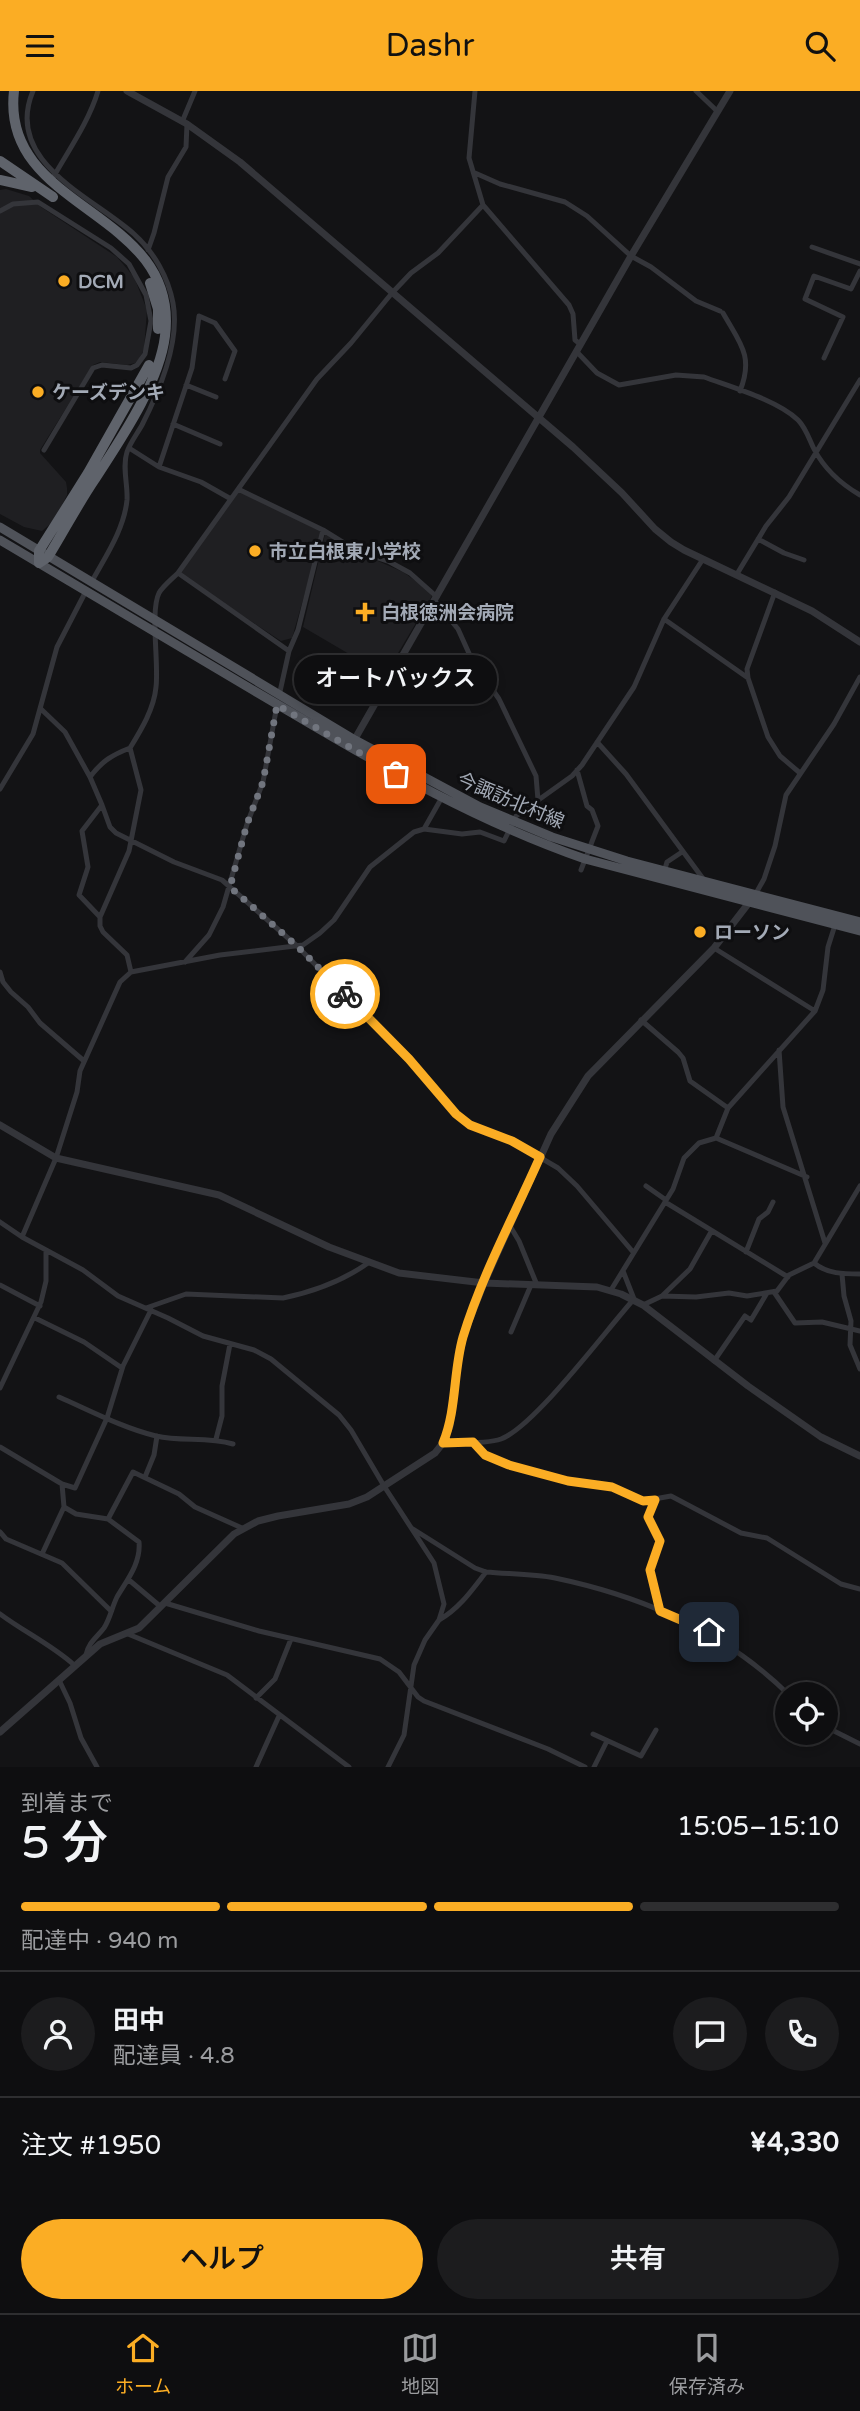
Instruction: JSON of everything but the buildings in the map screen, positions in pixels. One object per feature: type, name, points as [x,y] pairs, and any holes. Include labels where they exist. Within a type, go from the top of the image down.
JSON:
[{"type":"highway","points":[[15,91],[12,121],[18,145],[46,192]]},
{"type":"highway","points":[[0,152],[46,192]]},
{"type":"highway","points":[[0,161],[116,241],[139,263],[151,286],[158,309],[156,347],[146,372],[42,557]]},
{"type":"highway","points":[[0,180],[28,185],[46,192]]},
{"type":"main road","name":"今諏訪北村線","points":[[0,527],[157,634],[278,700],[441,799],[586,854],[836,921],[860,931]]},
{"type":"main road","name":"今諏訪北村線","points":[[0,540],[42,557]]},
{"type":"main road","name":"今諏訪北村線","points":[[88,587],[156,622],[278,700]]},
{"type":"main road","name":"今諏訪北村線","points":[[353,744],[511,826]]},
{"type":"main road","name":"今諏訪北村線","points":[[586,854],[705,882],[752,899]]},
{"type":"main road","name":"今諏訪北村線","points":[[836,921],[860,922]]},
{"type":"street","points":[[0,789],[33,734],[57,647],[124,518],[127,499],[125,457],[143,423],[170,355],[175,324],[171,295],[160,267],[148,250],[134,234],[55,173],[37,153],[30,138],[27,111],[33,91]]},
{"type":"street","points":[[0,211],[46,192],[73,140],[88,119],[98,91]]},
{"type":"street","points":[[127,91],[185,123],[240,162],[591,463],[660,534],[684,550],[812,611],[860,642]]},
{"type":"street","points":[[148,250],[168,177],[186,147],[185,123],[195,91]]},
{"type":"street","points":[[475,91],[470,158],[483,205],[569,305],[573,314],[575,340],[597,373],[619,385],[676,375],[704,377],[778,407],[805,429],[823,463],[842,483],[860,495]]},
{"type":"street","points":[[696,91],[717,111]]},
{"type":"street","points":[[353,744],[537,418],[730,91]]},
{"type":"street","points":[[475,173],[500,184],[565,202],[587,216],[631,256],[651,267],[696,301],[722,312],[738,339],[747,364],[747,374],[740,391]]},
{"type":"street","points":[[44,450],[93,368],[102,365],[131,368],[141,360],[151,321],[149,303],[142,285],[121,255],[46,192]]},
{"type":"street","points":[[90,777],[110,756],[130,748],[141,730],[155,696],[156,622],[160,592],[178,573],[317,379],[392,293],[438,253],[483,205]]},
{"type":"street","points":[[813,247],[860,264]]},
{"type":"street","points":[[824,358],[843,317],[805,299],[814,277],[851,289],[860,271]]},
{"type":"street","points":[[159,467],[192,368],[199,316],[215,323],[234,351],[225,379]]},
{"type":"street","points":[[737,574],[758,539],[789,497],[860,380]]},
{"type":"street","points":[[186,385],[216,397]]},
{"type":"street","points":[[173,424],[220,444]]},
{"type":"street","points":[[129,448],[159,467],[201,482],[230,499]]},
{"type":"street","points":[[238,489],[323,530],[357,551],[388,561],[410,573],[437,599],[458,629],[472,660],[499,698],[536,776],[538,800]]},
{"type":"street","points":[[185,961],[217,922],[230,887],[247,824],[263,782],[289,651],[298,630],[323,530]]},
{"type":"street","points":[[758,539],[804,560]]},
{"type":"street","points":[[22,1237],[56,1158],[77,1093],[80,1071],[120,982],[131,972],[185,961],[303,945],[334,919],[370,867],[414,832],[424,829],[463,834],[480,832],[504,841],[516,816],[577,770],[597,742],[634,687],[664,619],[703,559]]},
{"type":"street","points":[[178,573],[289,651]]},
{"type":"street","points":[[775,592],[747,669],[748,678],[768,737],[780,756],[800,773]]},
{"type":"street","points":[[664,619],[748,678]]},
{"type":"street","points":[[0,1732],[86,1655],[107,1640],[139,1628],[242,1528],[278,1516],[337,1508],[366,1497],[435,1453],[443,1443],[450,1426],[460,1347],[484,1283],[551,1134],[583,1084],[641,1020],[714,948],[752,899],[764,879],[775,846],[786,796],[834,724],[860,677]]},
{"type":"street","points":[[41,709],[65,732],[90,777],[110,827],[130,842],[222,880],[297,946],[409,1059],[456,1114],[470,1125],[512,1141],[558,1168],[577,1186],[633,1252]]},
{"type":"street","points":[[597,742],[626,774],[705,882]]},
{"type":"street","points":[[100,917],[129,851],[141,790],[130,748]]},
{"type":"street","points":[[577,770],[587,806],[592,810],[598,826],[580,870]]},
{"type":"street","points":[[424,829],[441,799]]},
{"type":"street","points":[[102,805],[82,831],[88,867],[79,895],[100,917],[103,932],[127,955],[131,972]]},
{"type":"street","points":[[664,872],[667,862],[682,852]]},
{"type":"street","points":[[716,1138],[729,1108],[814,1011],[822,991],[828,947],[836,921]]},
{"type":"street","points":[[714,948],[814,1011]]},
{"type":"street","points":[[0,972],[3,982],[40,1023],[84,1061]]},
{"type":"street","points":[[641,1020],[683,1058],[690,1081],[729,1108]]},
{"type":"street","points":[[779,1050],[783,1107],[807,1177],[825,1243]]},
{"type":"street","points":[[0,1125],[56,1158],[219,1195],[330,1247],[399,1273],[484,1283],[611,1290],[643,1305],[714,1361],[821,1437],[860,1456]]},
{"type":"street","points":[[611,1290],[673,1189],[684,1158],[699,1143],[716,1138],[807,1177]]},
{"type":"street","points":[[662,1296],[695,1297],[729,1293],[747,1296],[777,1291],[788,1276],[814,1263],[860,1186]]},
{"type":"street","points":[[646,1187],[711,1232],[788,1276]]},
{"type":"street","points":[[746,1252],[759,1219],[768,1212],[773,1202]]},
{"type":"street","points":[[0,1222],[83,1270],[118,1296],[203,1336],[254,1350],[271,1359],[339,1415],[360,1442],[384,1486],[428,1551],[439,1576],[444,1604],[439,1621],[419,1652],[410,1688],[404,1735],[388,1767]]},
{"type":"street","points":[[510,1226],[519,1241],[534,1285],[511,1332]]},
{"type":"street","points":[[643,1305],[662,1296],[690,1269],[711,1232]]},
{"type":"street","points":[[0,1388],[40,1306],[46,1281],[46,1250]]},
{"type":"street","points":[[0,1447],[62,1484],[75,1488],[107,1418],[122,1368],[149,1309],[186,1294],[283,1297],[295,1295],[351,1275],[368,1263]]},
{"type":"street","points":[[814,1263],[820,1268],[842,1274],[860,1274]]},
{"type":"street","points":[[622,1270],[634,1299]]},
{"type":"street","points":[[842,1274],[841,1284],[851,1321],[850,1345],[860,1369]]},
{"type":"street","points":[[0,1285],[40,1306]]},
{"type":"street","points":[[771,1292],[795,1323],[822,1322],[860,1331]]},
{"type":"street","points":[[714,1361],[745,1315],[751,1320],[771,1292]]},
{"type":"street","points":[[443,1443],[499,1440],[518,1429],[546,1401],[634,1299]]},
{"type":"street","points":[[34,1318],[84,1342],[122,1368]]},
{"type":"street","points":[[216,1439],[222,1416],[222,1386],[230,1344]]},
{"type":"street","points":[[59,1397],[130,1428],[157,1436],[216,1439],[233,1444]]},
{"type":"street","points":[[145,1477],[157,1436]]},
{"type":"street","points":[[473,1442],[485,1455],[509,1465],[568,1481],[612,1487],[643,1501],[671,1496],[741,1533],[767,1538],[841,1584],[860,1589]]},
{"type":"street","points":[[108,1519],[133,1472],[179,1494],[195,1507],[242,1528]]},
{"type":"street","points":[[42,1554],[64,1507],[62,1484]]},
{"type":"street","points":[[655,1500],[648,1517],[660,1541],[650,1570],[660,1611]]},
{"type":"street","points":[[64,1507],[76,1514],[108,1519],[139,1542],[140,1550],[129,1580],[116,1598],[102,1630],[87,1647],[86,1655]]},
{"type":"street","points":[[410,1527],[475,1568],[554,1578],[623,1597],[660,1611],[709,1632],[775,1682]]},
{"type":"street","points":[[0,1532],[6,1539],[62,1563],[111,1611]]},
{"type":"street","points":[[439,1621],[471,1593],[486,1571]]},
{"type":"street","points":[[129,1580],[163,1605],[380,1659],[399,1672],[410,1688],[424,1701],[548,1749],[585,1767]]},
{"type":"street","points":[[0,1614],[60,1652],[74,1665]]},
{"type":"street","points":[[102,1630],[107,1640]]},
{"type":"street","points":[[128,1634],[227,1675],[349,1767]]},
{"type":"street","points":[[256,1698],[275,1679],[291,1639]]},
{"type":"street","points":[[59,1680],[71,1703],[81,1738],[97,1767]]},
{"type":"street","points":[[256,1767],[279,1716]]},
{"type":"street","points":[[593,1734],[641,1756],[656,1730]]},
{"type":"street","points":[[838,1733],[860,1744]]},
{"type":"street","points":[[594,1767],[607,1741]]},
{"type":"shaded area","points":[[6,189],[29,196],[41,207],[117,257],[134,277],[147,310],[144,349],[140,358],[127,365],[100,362],[93,365],[40,450],[66,482],[67,488],[67,495],[55,520],[42,531],[24,527],[0,514],[0,190]]},
{"type":"shaded area","name":"市立白根東小学校","points":[[238,489],[323,530],[292,638],[281,641],[178,573]]},
{"type":"shaded area","name":"白根徳洲会病院","points":[[325,534],[346,547],[403,572],[426,588],[432,596],[385,675],[303,627]]},
{"type":"way so far","points":[[345,994],[297,946],[230,887],[247,824],[263,782],[277,705],[396,774]]},
{"type":"place","name":"DCM","points":[[64,281]]},
{"type":"place","name":"ケーズデンキ","points":[[38,392]]},
{"type":"place","name":"市立白根東小学校","points":[[255,551]]},
{"type":"place","name":"白根徳洲会病院","points":[[365,612]]},
{"type":"place","name":"オートバックス","points":[[396,774]]},
{"type":"place","name":"ローソン","points":[[700,932]]},
{"type":"route","points":[[345,994],[409,1059],[456,1114],[470,1125],[512,1141],[540,1157],[464,1333],[450,1426],[443,1443],[473,1442],[485,1455],[509,1465],[568,1481],[612,1487],[643,1501],[655,1500],[648,1517],[660,1541],[650,1570],[660,1611],[709,1632]]}]
